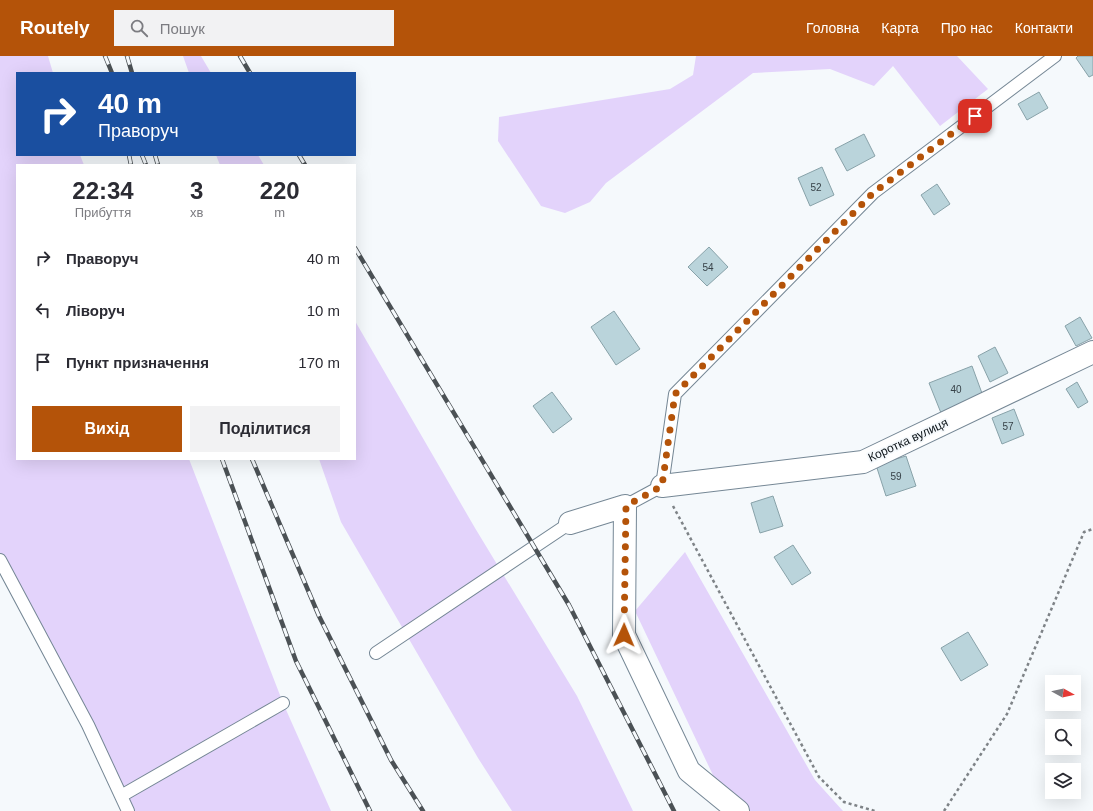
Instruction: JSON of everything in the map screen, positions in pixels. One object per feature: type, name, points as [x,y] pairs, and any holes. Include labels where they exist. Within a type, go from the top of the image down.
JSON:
[{"type":"street","name":"Коротка вулиця","points":[[662,486],[862,462],[1093,352]]},
{"type":"street","points":[[570,524],[626,506],[624,635],[689,771],[738,811]]},
{"type":"lane","points":[[626,506],[662,486],[675,394],[873,193],[1055,56]]},
{"type":"lane","points":[[376,653],[570,524]]},
{"type":"lane","points":[[0,560],[88,726],[128,811]]},
{"type":"lane","points":[[121,796],[283,703]]},
{"type":"path","points":[[662,486],[819,776],[844,802],[875,811]]},
{"type":"path","points":[[944,811],[1007,714],[1084,532],[1093,529]]},
{"type":"shaded area","points":[[0,56],[48,56],[53,72],[16,72],[16,156],[80,156],[84,164],[16,164],[16,460],[189,460],[283,703],[331,811],[128,811],[0,560]]},
{"type":"shaded area","points":[[183,56],[201,56],[210,72],[189,72]]},
{"type":"shaded area","points":[[696,56],[957,56],[988,89],[940,126],[893,66],[874,86],[830,69],[753,73],[606,183],[590,202],[565,213],[541,206],[498,141],[499,117],[670,89],[693,75]]},
{"type":"shaded area","points":[[216,156],[259,156],[263,164],[220,164]]},
{"type":"shaded area","points":[[356,323],[475,528],[577,696],[633,811],[512,811],[478,758],[341,522],[319,460],[356,460]]},
{"type":"shaded area","points":[[685,552],[815,780],[843,811],[730,811],[635,611]]},
{"type":"building","points":[[1078,56],[1093,56],[1093,75],[1089,77],[1076,58]]},
{"type":"building","points":[[1039,92],[1048,108],[1027,120],[1018,104]]},
{"type":"building","points":[[864,134],[875,156],[847,171],[835,149]]},
{"type":"building","points":[[822,167],[834,195],[810,206],[798,178]]},
{"type":"building","points":[[937,184],[950,204],[934,215],[921,195]]},
{"type":"building","points":[[709,247],[728,267],[707,286],[688,267]]},
{"type":"building","points":[[614,311],[640,349],[616,365],[591,327]]},
{"type":"building","points":[[1080,317],[1092,338],[1076,346],[1065,326]]},
{"type":"building","points":[[995,347],[1008,373],[990,382],[978,356]]},
{"type":"building","points":[[972,366],[983,396],[941,413],[929,383]]},
{"type":"building","points":[[1077,382],[1088,402],[1078,408],[1066,389]]},
{"type":"building","points":[[552,392],[572,419],[553,433],[533,406]]},
{"type":"building","points":[[1014,409],[1024,435],[1002,444],[992,418]]},
{"type":"building","points":[[906,456],[916,486],[886,496],[876,465]]},
{"type":"building","points":[[773,496],[783,526],[760,533],[751,503]]},
{"type":"building","points":[[793,545],[811,573],[792,585],[774,557]]},
{"type":"building","points":[[968,632],[988,665],[961,681],[941,648]]},
{"type":"railway","points":[[105,56],[112,72]]},
{"type":"railway","points":[[127,56],[132,72]]},
{"type":"railway","points":[[240,56],[249,72]]},
{"type":"railway","points":[[129,156],[131,164]]},
{"type":"railway","points":[[142,156],[146,164]]},
{"type":"railway","points":[[155,156],[158,164]]},
{"type":"railway","points":[[300,156],[304,164]]},
{"type":"railway","points":[[356,250],[569,605],[674,811]]},
{"type":"railway","points":[[222,460],[296,661],[370,811]]},
{"type":"railway","points":[[252,460],[319,616],[391,760],[423,811]]},
{"type":"route","points":[[624,635],[626,506],[662,486],[675,394],[873,193],[975,116]]}]
